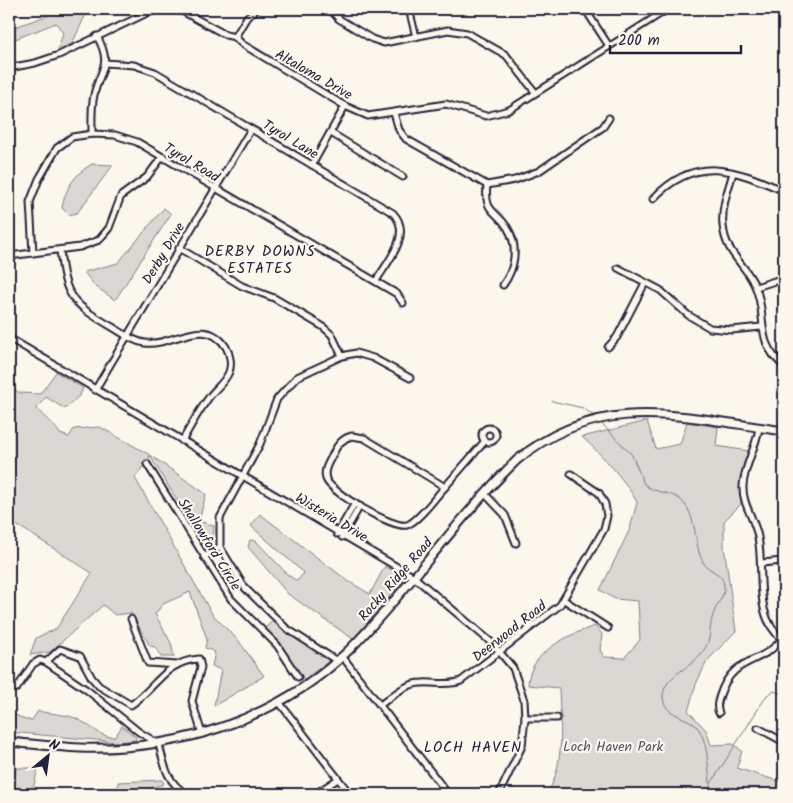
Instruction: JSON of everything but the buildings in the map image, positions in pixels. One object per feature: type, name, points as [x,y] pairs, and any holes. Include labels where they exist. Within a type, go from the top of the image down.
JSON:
[{"type":"main road","name":"Rocky Ridge Road","points":[[9,742],[81,748],[159,744],[202,734],[233,724],[279,702],[307,685],[340,658],[414,577],[485,494],[527,452],[543,441],[575,426],[614,416],[652,414],[784,431]]},
{"type":"street","name":"Altaloma Drive","points":[[9,68],[51,58],[147,13],[169,9],[182,11],[226,35],[235,37],[242,44],[345,106],[368,116],[446,104],[476,114],[494,115],[509,110],[668,9]]},
{"type":"street","points":[[235,37],[247,17],[257,9]]},
{"type":"street","points":[[330,9],[339,19],[372,39],[394,42],[448,30],[467,33],[506,55],[535,92]]},
{"type":"street","points":[[409,9],[416,37]]},
{"type":"street","points":[[585,9],[609,46]]},
{"type":"street","points":[[92,134],[94,95],[105,63],[104,52],[97,36]]},
{"type":"street","name":"Tyrol Lane","points":[[105,63],[134,65],[154,72],[389,210],[398,219],[402,231],[376,281]]},
{"type":"street","points":[[312,165],[345,106]]},
{"type":"street","points":[[394,112],[398,130],[406,139],[487,185],[515,180],[539,171],[602,127],[609,118]]},
{"type":"street","name":"Derby Drive","points":[[95,390],[251,129]]},
{"type":"street","points":[[331,133],[403,177]]},
{"type":"street","name":"Tyrol Road","points":[[33,253],[29,210],[35,186],[54,152],[72,137],[92,134],[122,136],[162,157],[376,281],[397,294],[403,303]]},
{"type":"street","points":[[9,256],[87,246],[103,236],[111,225],[121,196],[147,177],[162,157]]},
{"type":"street","points":[[653,199],[666,185],[689,172],[716,169],[762,181],[784,191]]},
{"type":"street","points":[[733,173],[724,203],[723,226],[727,243],[734,258],[756,287],[762,319],[761,327],[768,349],[784,366]]},
{"type":"street","points":[[487,185],[488,206],[508,228],[514,247],[513,267],[503,285]]},
{"type":"street","points":[[179,248],[242,286],[274,298],[322,326],[332,335],[342,356]]},
{"type":"street","points":[[60,250],[64,281],[74,300],[86,311],[127,336],[142,342],[152,343],[200,332],[215,336],[228,351],[230,363],[228,374],[206,402],[182,441]]},
{"type":"street","points":[[618,268],[660,290],[688,315],[710,328],[732,330],[761,327]]},
{"type":"street","points":[[756,287],[784,278]]},
{"type":"street","points":[[608,347],[617,337],[645,283]]},
{"type":"street","name":"Wisteria Drive","points":[[9,338],[414,577],[501,652],[513,668],[519,683],[524,700],[525,718],[522,746],[499,794]]},
{"type":"street","points":[[410,378],[362,354],[342,356],[303,373],[284,389],[272,409],[260,444],[222,512],[218,529],[220,547],[227,562],[255,599],[286,628],[340,658],[380,705],[448,794]]},
{"type":"street","points":[[719,713],[717,704],[730,674],[743,663],[770,652],[783,640],[770,626],[763,608],[761,563],[757,532],[745,503],[743,490],[745,471],[760,428]]},
{"type":"street","points":[[445,487],[370,442],[352,436],[338,444],[327,464],[325,474],[333,488],[390,523],[405,526],[415,520],[445,487],[485,441]]},
{"type":"street","name":"Shallowford Circle","points":[[147,464],[231,599],[277,644],[298,677]]},
{"type":"street","name":"Deerwood Road","points":[[380,705],[409,685],[421,683],[445,684],[461,681],[548,616],[564,600],[604,529],[607,516],[605,504],[599,493],[571,474]]},
{"type":"street","points":[[485,494],[505,515],[516,543]]},
{"type":"street","points":[[340,535],[358,504]]},
{"type":"street","points":[[204,557],[220,547]]},
{"type":"street","points":[[761,563],[784,561]]},
{"type":"street","points":[[564,600],[608,628]]},
{"type":"street","points":[[131,619],[148,663],[180,665]]},
{"type":"street","points":[[46,662],[60,649],[80,656],[92,678],[99,686],[125,704],[131,705],[164,672],[199,659],[201,662],[192,701],[202,734]]},
{"type":"street","points":[[9,689],[16,688],[35,662],[46,662],[87,690],[139,732],[159,744],[165,769],[172,783],[187,794]]},
{"type":"street","points":[[279,702],[350,794]]},
{"type":"street","points":[[525,718],[558,718]]},
{"type":"street","points":[[758,728],[784,742]]},
{"type":"street","points":[[315,794],[338,779]]},
{"type":"green space","points":[[56,9],[78,9],[85,16],[72,44],[58,49],[63,33],[56,23],[13,40],[12,61],[9,62],[9,29],[52,14]]},
{"type":"green space","points":[[92,164],[113,165],[77,213],[69,215],[62,208],[68,188],[81,172]]},
{"type":"green space","points":[[164,208],[171,214],[115,300],[95,286],[84,272],[118,263]]},
{"type":"green space","points":[[56,372],[83,388],[80,395],[65,409],[46,397],[37,408],[60,434],[69,437],[74,429],[100,427],[150,455],[206,494],[199,521],[214,526],[213,540],[204,544],[150,456],[135,478],[212,614],[238,640],[264,676],[214,706],[221,670],[212,666],[215,652],[205,648],[207,639],[190,592],[163,604],[155,614],[171,643],[174,657],[161,657],[155,647],[150,646],[131,613],[115,615],[103,605],[50,652],[30,655],[36,638],[56,629],[92,573],[9,522],[9,386],[20,393],[40,394]]},
{"type":"green space","name":"Loch Haven Park","points":[[647,421],[656,449],[680,444],[687,422],[718,427],[716,446],[749,451],[740,478],[741,504],[724,521],[724,546],[736,631],[707,661],[696,684],[688,711],[706,730],[711,745],[733,744],[742,751],[737,768],[784,783],[784,794],[547,794],[553,782],[559,756],[561,729],[559,688],[528,685],[530,673],[535,663],[552,646],[573,634],[595,626],[602,634],[600,650],[604,657],[624,658],[640,640],[638,601],[615,599],[600,590],[630,529],[637,502],[612,467],[582,437]]},
{"type":"green space","points":[[260,514],[348,581],[370,594],[385,566],[401,576],[403,578],[402,582],[353,639],[288,594],[248,547],[250,540],[256,541],[288,575],[297,581],[304,573],[251,526]]},
{"type":"green space","points":[[275,619],[291,635],[326,656],[329,661],[303,680],[279,644],[265,628]]},
{"type":"green space","points":[[9,703],[12,713],[25,720],[32,720],[38,711],[63,715],[73,717],[110,737],[115,737],[122,726],[136,737],[136,740],[118,742],[9,732]]},
{"type":"green space","points":[[16,768],[38,768],[32,794],[11,794]]},
{"type":"green space","points":[[162,780],[164,784],[150,788],[144,794],[101,794],[118,790],[118,782]]},
{"type":"waterway","points":[[552,401],[583,408],[595,417]]},
{"type":"waterway","points":[[601,423],[632,455],[644,484],[682,501],[691,515],[703,562],[708,568],[719,575],[723,581],[723,593],[712,618],[706,647],[694,661],[670,680],[666,685],[663,697],[667,708],[694,724],[702,735],[705,743],[712,794]]},
{"type":"waterway","points":[[710,785],[767,695],[774,691],[784,695]]},
{"type":"district","name":"DERBY DOWNS ESTATES","points":[[260,260]]},
{"type":"district","name":"LOCH HAVEN","points":[[473,747]]}]
